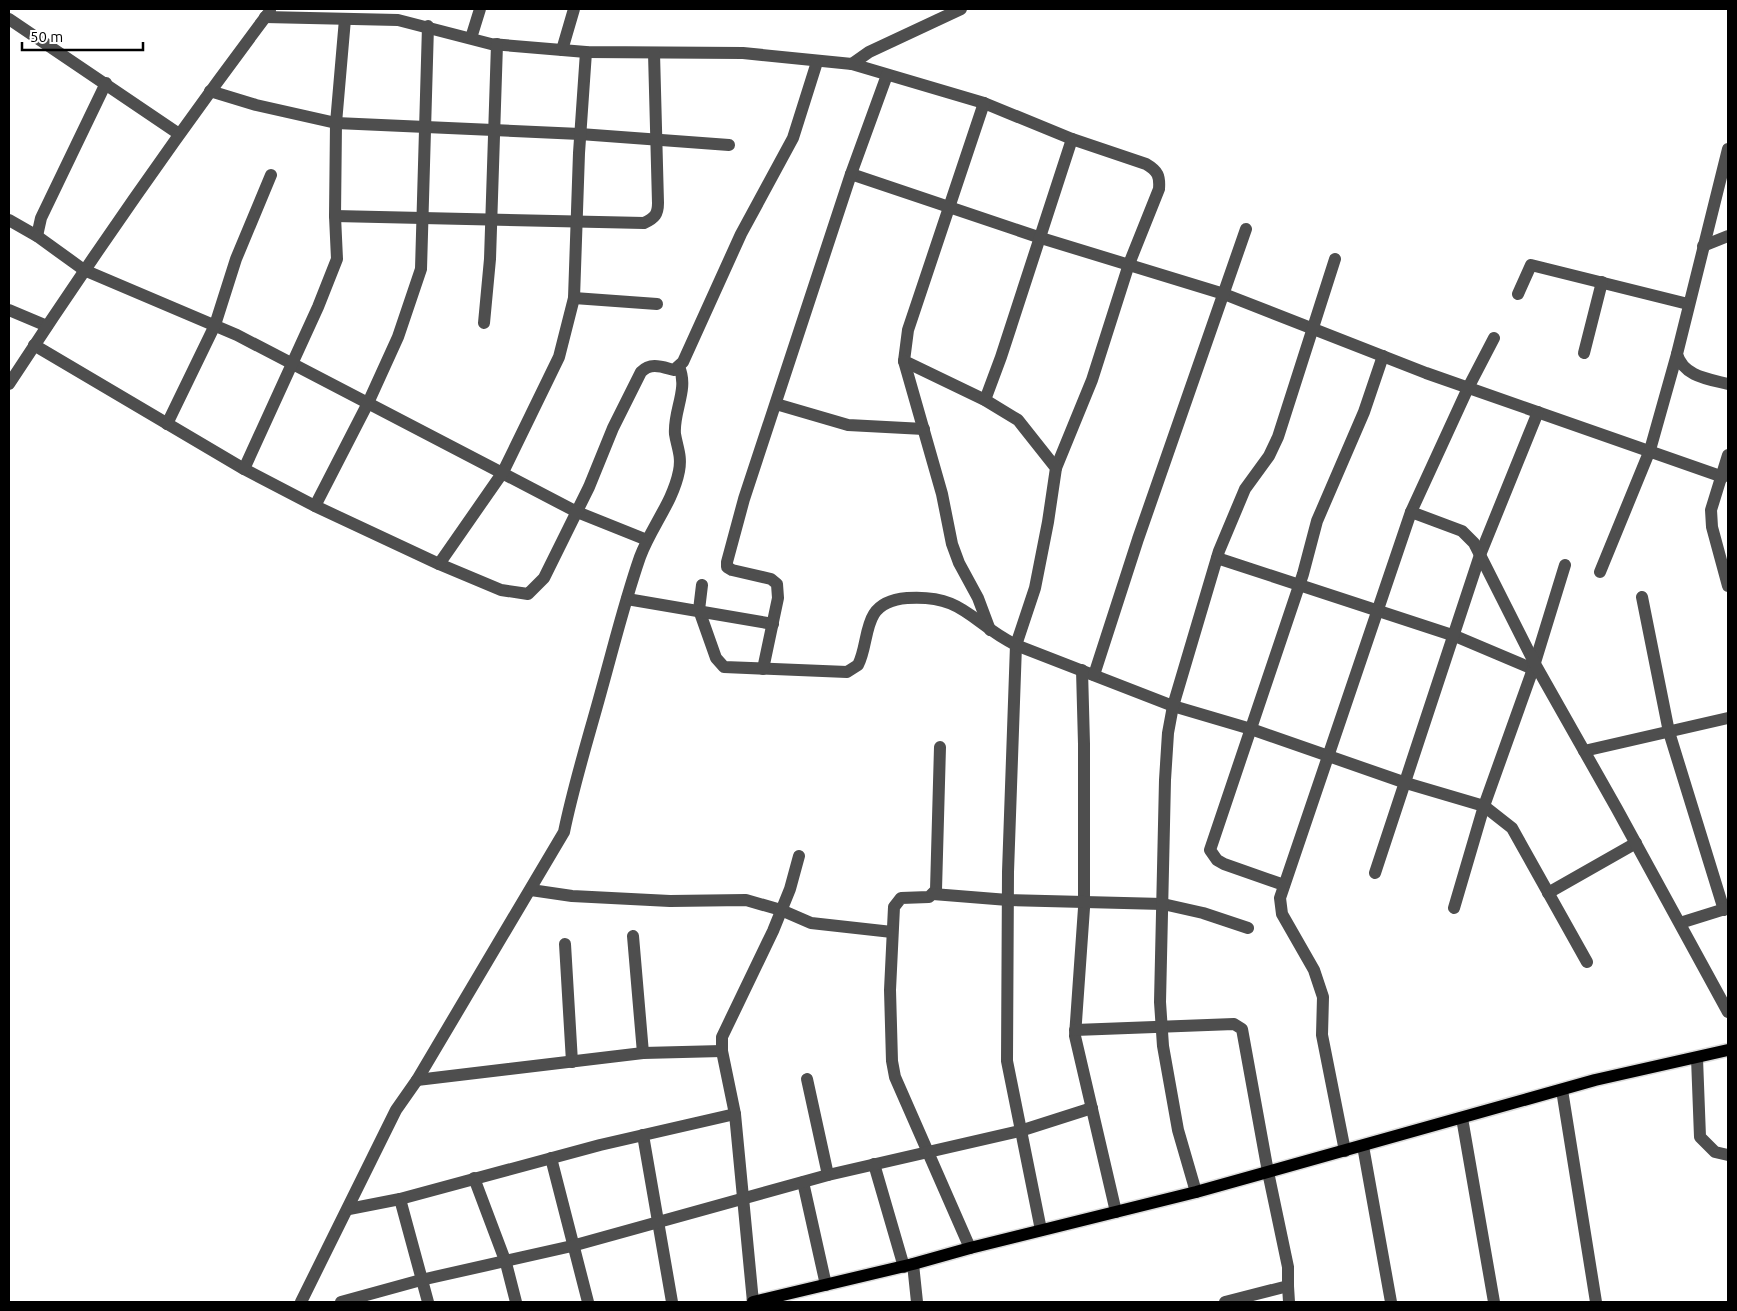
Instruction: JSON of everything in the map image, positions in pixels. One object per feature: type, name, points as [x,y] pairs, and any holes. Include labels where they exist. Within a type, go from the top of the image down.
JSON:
[{"type":"main road","points":[[753,1302],[908,1266],[970,1248],[1196,1192],[1562,1090],[1728,1050]]},
{"type":"street","points":[[398,20],[407,9]]},
{"type":"street","points":[[470,38],[480,9]]},
{"type":"street","points":[[562,50],[574,9]]},
{"type":"street","points":[[852,64],[869,52],[961,9]]},
{"type":"street","points":[[9,384],[84,270],[179,134],[268,13],[345,19],[398,20],[497,44],[562,50],[586,52],[743,53],[852,64],[984,103],[1072,139],[1146,164],[1156,170],[1160,178],[1159,189],[1128,264],[1092,380],[1056,468],[1035,588],[1016,645],[1008,900],[1007,1061],[1041,1230]]},
{"type":"street","points":[[9,19],[179,134]]},
{"type":"street","points":[[244,470],[318,307],[337,259],[338,245],[335,216],[336,123],[345,19]]},
{"type":"street","points":[[315,506],[368,403],[398,337],[421,269],[428,26]]},
{"type":"street","points":[[484,323],[491,218],[497,44]]},
{"type":"street","points":[[439,564],[503,472],[559,356],[574,298],[580,134],[586,52]]},
{"type":"street","points":[[335,216],[423,216],[644,223],[653,219],[658,212],[654,53]]},
{"type":"street","points":[[34,346],[244,470],[315,506],[439,564],[501,590],[528,594],[544,578],[577,512],[613,428],[641,372],[654,365],[674,370],[683,362],[740,234],[793,138],[818,62]]},
{"type":"street","points":[[762,669],[778,598],[778,584],[771,579],[732,570],[727,566],[727,562],[744,499],[851,174],[887,75]]},
{"type":"street","points":[[37,236],[42,218],[106,83]]},
{"type":"street","points":[[210,91],[256,105],[336,123],[580,134],[729,145]]},
{"type":"street","points":[[984,103],[908,330],[904,361],[942,494],[952,544],[959,563],[978,598],[990,630]]},
{"type":"street","points":[[985,400],[1072,139]]},
{"type":"street","points":[[1600,572],[1650,450],[1677,354],[1728,149]]},
{"type":"street","points":[[851,174],[1040,238],[1224,294],[1468,388],[1723,477]]},
{"type":"street","points":[[167,424],[215,325],[236,259],[271,175]]},
{"type":"street","points":[[9,220],[37,236],[84,270],[215,325],[292,362],[577,512],[647,540]]},
{"type":"street","points":[[1094,675],[1138,539],[1246,229]]},
{"type":"street","points":[[1703,246],[1728,236]]},
{"type":"street","points":[[1196,1192],[1178,1130],[1163,1046],[1162,1028],[1165,780],[1173,706],[1217,558],[1246,489],[1278,437],[1335,259]]},
{"type":"street","points":[[1518,294],[1531,265],[1688,304]]},
{"type":"street","points":[[1584,353],[1602,282]]},
{"type":"street","points":[[574,298],[657,304]]},
{"type":"street","points":[[9,310],[47,326]]},
{"type":"street","points":[[1345,1151],[1322,1036],[1323,997],[1314,970],[1282,914],[1280,898],[1376,610],[1411,512],[1468,388],[1494,338]]},
{"type":"street","points":[[1677,354],[1680,364],[1691,372],[1704,378],[1728,384]]},
{"type":"street","points":[[1284,885],[1224,864],[1217,860],[1210,850],[1299,586],[1317,521],[1364,412],[1383,356]]},
{"type":"street","points":[[904,361],[985,400],[1018,420],[1056,468]]},
{"type":"street","points":[[301,1302],[349,1209],[396,1110],[417,1080],[564,832],[573,790],[627,599],[647,540],[661,516],[679,472],[681,454],[675,434],[682,383],[679,367]]},
{"type":"street","points":[[776,404],[848,425],[924,428]]},
{"type":"street","points":[[1376,873],[1480,555],[1538,412]]},
{"type":"street","points":[[1728,455],[1723,477],[1711,510],[1712,527],[1728,586]]},
{"type":"street","points":[[1411,512],[1462,531],[1474,543],[1534,667],[1636,843],[1728,1012]]},
{"type":"street","points":[[1217,558],[1455,636],[1534,667]]},
{"type":"street","points":[[1454,908],[1484,806],[1534,667],[1565,565]]},
{"type":"street","points":[[702,584],[700,610],[719,663],[730,668],[847,672],[854,669],[861,660],[873,615],[883,605],[897,598],[926,597],[948,601],[967,611],[990,630],[1016,645],[1173,706],[1251,729],[1406,783],[1484,806],[1512,828],[1586,962]]},
{"type":"street","points":[[1642,597],[1669,732],[1726,909],[1680,923]]},
{"type":"street","points":[[627,599],[773,624]]},
{"type":"street","points":[[1082,670],[1084,900],[1075,1030],[1116,1212]]},
{"type":"street","points":[[1584,751],[1728,718]]},
{"type":"street","points":[[940,747],[936,890],[929,897],[901,898],[897,901],[893,914],[890,990],[892,1061],[898,1084],[926,1152],[951,1200],[970,1248]]},
{"type":"street","points":[[1548,893],[1636,843]]},
{"type":"street","points":[[753,1302],[735,1114],[722,1050],[722,1036],[790,889],[799,856]]},
{"type":"street","points":[[530,890],[572,896],[670,901],[746,900],[781,910],[811,922],[892,932]]},
{"type":"street","points":[[933,894],[1008,900],[1084,900],[1163,904],[1203,913],[1248,928]]},
{"type":"street","points":[[633,936],[643,1053]]},
{"type":"street","points":[[564,944],[572,1062]]},
{"type":"street","points":[[1075,1030],[1234,1024],[1242,1029],[1268,1172],[1288,1267],[1290,1302]]},
{"type":"street","points":[[417,1080],[643,1053],[722,1050]]},
{"type":"street","points":[[1697,1058],[1700,1137],[1715,1152],[1728,1154]]},
{"type":"street","points":[[807,1079],[828,1175]]},
{"type":"street","points":[[1562,1090],[1596,1302]]},
{"type":"street","points":[[349,1301],[421,1280],[506,1263],[572,1246],[828,1175],[1020,1131],[1092,1108]]},
{"type":"street","points":[[349,1209],[400,1199],[551,1158],[735,1114]]},
{"type":"street","points":[[1462,1118],[1494,1302]]},
{"type":"street","points":[[643,1135],[672,1302]]},
{"type":"street","points":[[1363,1146],[1391,1302]]},
{"type":"street","points":[[551,1158],[572,1246],[588,1302]]},
{"type":"street","points":[[874,1164],[908,1266],[917,1302]]},
{"type":"street","points":[[474,1178],[506,1263],[516,1302]]},
{"type":"street","points":[[802,1182],[826,1285]]},
{"type":"street","points":[[400,1199],[428,1302]]},
{"type":"street","points":[[1225,1302],[1288,1286]]}]
